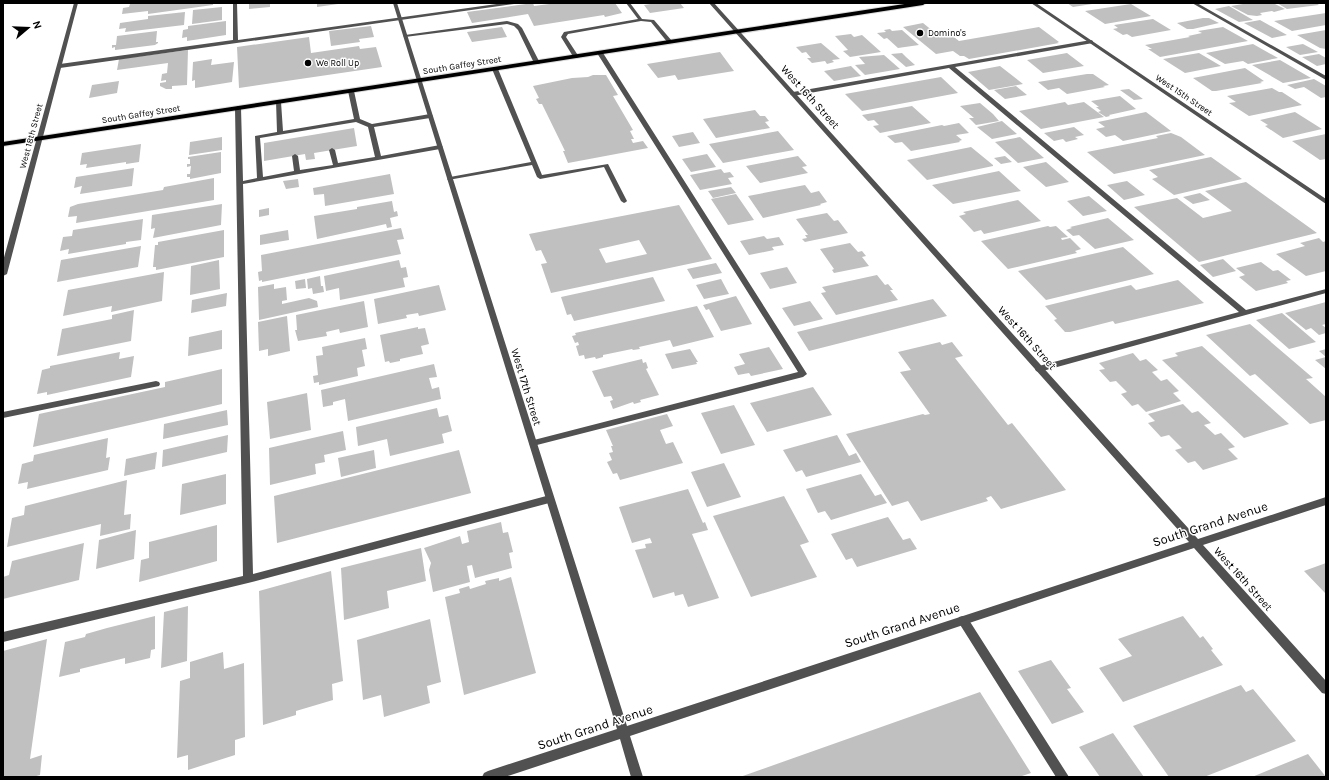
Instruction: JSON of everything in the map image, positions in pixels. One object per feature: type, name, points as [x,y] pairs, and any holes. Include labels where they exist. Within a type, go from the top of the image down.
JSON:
[{"type":"main road","name":"South Gaffey Street","points":[[3,144],[923,3]]},
{"type":"street","name":"West 18th Street","points":[[3,274],[76,3]]},
{"type":"street","points":[[235,3],[236,41]]},
{"type":"street","name":"West 17th Street","points":[[395,3],[637,777]]},
{"type":"street","points":[[60,66],[514,3]]},
{"type":"street","points":[[628,3],[641,20]]},
{"type":"street","name":"West 16th Street","points":[[711,3],[1326,689]]},
{"type":"street","name":"West 15th Street","points":[[1033,3],[1326,202]]},
{"type":"street","points":[[1194,3],[1326,78]]},
{"type":"street","points":[[576,57],[563,37],[566,33],[641,20],[652,21],[670,42]]},
{"type":"street","points":[[405,36],[507,22],[512,23],[520,29],[537,63]]},
{"type":"street","points":[[792,94],[1090,42]]},
{"type":"street","points":[[533,443],[803,374],[600,53]]},
{"type":"street","points":[[951,67],[1244,313]]},
{"type":"street","points":[[495,69],[540,177],[606,165],[624,201]]},
{"type":"street","points":[[351,91],[356,120]]},
{"type":"street","points":[[278,102],[280,133]]},
{"type":"street","points":[[238,108],[248,579]]},
{"type":"street","points":[[260,180],[257,137],[356,120],[371,126],[430,116]]},
{"type":"street","points":[[328,125],[329,132]]},
{"type":"street","points":[[371,126],[378,158]]},
{"type":"street","points":[[291,131],[293,138]]},
{"type":"street","points":[[240,184],[440,147]]},
{"type":"street","points":[[332,150],[336,166]]},
{"type":"street","points":[[295,156],[297,173]]},
{"type":"street","points":[[450,179],[534,163]]},
{"type":"street","points":[[1039,369],[1326,291]]},
{"type":"street","points":[[3,416],[156,384]]},
{"type":"street","points":[[3,637],[248,579],[550,499]]},
{"type":"street","name":"South Grand Avenue","points":[[488,777],[1326,501]]},
{"type":"street","points":[[963,620],[1063,777]]},
{"type":"building","points":[[213,3],[213,5],[148,14],[148,11],[122,14],[123,8],[129,7],[130,4]]},
{"type":"building","points":[[249,3],[270,3],[270,7],[249,9]]},
{"type":"building","points":[[317,3],[338,3],[338,4],[317,7]]},
{"type":"building","points":[[533,3],[534,6],[557,3],[615,3],[622,13],[605,17],[604,15],[534,26],[528,14],[472,23],[467,12]]},
{"type":"building","points":[[657,3],[680,3],[684,8],[650,13],[644,5]]},
{"type":"building","points":[[1067,3],[1092,3],[1092,4],[1073,7]]},
{"type":"building","points":[[1249,3],[1273,3],[1285,9],[1274,12],[1260,13],[1262,15],[1257,16],[1248,15],[1231,6]]},
{"type":"building","points":[[1277,3],[1316,3],[1319,5],[1287,9]]},
{"type":"building","points":[[1131,4],[1151,16],[1105,24],[1085,11]]},
{"type":"building","points":[[1229,6],[1253,20],[1239,22],[1215,9]]},
{"type":"building","points":[[222,7],[222,20],[192,24],[193,10]]},
{"type":"building","points":[[185,12],[184,25],[125,32],[126,28],[119,29],[120,23],[148,19],[148,16]]},
{"type":"building","points":[[1326,13],[1326,25],[1292,31],[1274,21]]},
{"type":"building","points":[[1209,18],[1219,23],[1187,29],[1177,23]]},
{"type":"building","points":[[1153,19],[1171,30],[1132,37],[1127,34],[1123,35],[1113,29],[1118,28],[1114,25]]},
{"type":"building","points":[[1260,20],[1287,35],[1272,38],[1244,23]]},
{"type":"building","points":[[226,21],[226,35],[187,41],[187,37],[182,38],[183,30],[188,29],[188,26]]},
{"type":"building","points":[[923,23],[939,36],[950,34],[959,41],[1039,27],[1059,43],[969,59],[964,56],[960,56],[953,51],[936,54],[903,27]]},
{"type":"building","points":[[371,26],[374,37],[359,39],[360,42],[331,46],[329,31]]},
{"type":"building","points":[[502,27],[507,37],[472,42],[467,32]]},
{"type":"building","points":[[1223,27],[1248,41],[1160,57],[1148,49],[1152,49],[1145,45],[1190,37],[1188,36],[1202,33],[1198,31]]},
{"type":"building","points":[[890,29],[892,31],[902,30],[919,45],[898,48],[887,38],[884,39],[877,33],[886,32],[884,30]]},
{"type":"building","points":[[1326,30],[1326,49],[1320,48],[1297,35]]},
{"type":"building","points":[[157,31],[156,42],[158,43],[155,45],[115,50],[115,47],[112,48],[112,45],[116,45],[117,36]]},
{"type":"building","points":[[851,34],[854,37],[862,35],[881,52],[850,57],[843,51],[848,50],[835,36]]},
{"type":"building","points":[[309,37],[311,53],[359,46],[360,49],[376,47],[382,67],[239,88],[237,47]]},
{"type":"building","points":[[821,43],[840,59],[832,60],[834,62],[827,64],[825,61],[812,63],[807,58],[811,58],[806,52],[802,53],[796,47]]},
{"type":"building","points":[[1253,44],[1278,58],[1248,64],[1243,61],[1225,64],[1206,53]]},
{"type":"building","points":[[1303,44],[1318,52],[1300,55],[1286,47]]},
{"type":"building","points":[[188,50],[187,85],[172,86],[172,89],[166,89],[160,86],[160,83],[166,82],[166,80],[161,81],[162,74],[167,73],[168,63],[117,70],[119,59]]},
{"type":"building","points":[[720,52],[734,71],[678,80],[675,75],[658,78],[647,64]]},
{"type":"building","points":[[902,53],[915,65],[906,67],[891,54]]},
{"type":"building","points":[[1067,53],[1084,66],[1043,73],[1027,60]]},
{"type":"building","points":[[1199,53],[1221,66],[1185,73],[1163,59]]},
{"type":"building","points":[[1319,54],[1326,58],[1326,64],[1317,66],[1302,57]]},
{"type":"building","points":[[884,55],[900,69],[865,75],[855,65],[865,64],[859,57]]},
{"type":"building","points":[[212,59],[211,65],[234,62],[232,82],[195,88],[195,80],[192,81],[193,62]]},
{"type":"building","points":[[1280,60],[1311,78],[1283,83],[1252,65]]},
{"type":"building","points":[[851,66],[861,76],[834,81],[824,71]]},
{"type":"building","points":[[1000,66],[1023,84],[989,90],[968,72]]},
{"type":"building","points":[[1245,68],[1264,81],[1260,82],[1262,83],[1212,91],[1193,78]]},
{"type":"building","points":[[1093,74],[1109,85],[1067,94],[1059,88],[1048,90],[1038,82]]},
{"type":"building","points":[[593,75],[606,75],[618,95],[613,96],[633,130],[630,131],[634,139],[631,139],[633,143],[643,141],[648,148],[568,163],[563,151],[565,151],[542,104],[539,104],[536,99],[539,98],[533,86]]},
{"type":"building","points":[[941,77],[958,93],[862,111],[845,94]]},
{"type":"building","points":[[1314,79],[1326,86],[1326,97],[1321,98],[1304,87],[1295,89],[1287,85]]},
{"type":"building","points":[[119,81],[117,93],[89,98],[92,85]]},
{"type":"building","points":[[1016,86],[1027,95],[1005,99],[994,90]]},
{"type":"building","points":[[1272,88],[1282,92],[1302,105],[1249,116],[1229,103],[1236,102],[1227,96]]},
{"type":"building","points":[[1129,89],[1143,99],[1134,100],[1120,90]]},
{"type":"building","points":[[1120,96],[1136,109],[1106,117],[1098,112],[1101,111],[1096,107],[1099,107],[1091,101]]},
{"type":"building","points":[[1065,102],[1068,105],[1084,102],[1104,117],[1041,129],[1019,111]]},
{"type":"building","points":[[980,103],[999,121],[976,125],[969,118],[974,118],[960,106]]},
{"type":"building","points":[[912,106],[931,123],[880,133],[873,126],[879,125],[874,120],[868,121],[862,115]]},
{"type":"building","points":[[755,110],[760,116],[765,116],[769,121],[765,122],[770,128],[716,138],[703,119]]},
{"type":"building","points":[[1146,112],[1171,131],[1123,141],[1115,135],[1106,137],[1096,129],[1105,127],[1098,122]]},
{"type":"building","points":[[1295,112],[1322,129],[1283,138],[1265,126],[1268,125],[1260,120]]},
{"type":"building","points":[[1002,121],[1017,134],[992,139],[977,127]]},
{"type":"building","points":[[959,123],[969,133],[956,135],[962,140],[959,141],[960,142],[911,151],[902,142],[895,143],[887,136],[942,125],[944,126]]},
{"type":"building","points":[[1074,127],[1084,135],[1075,137],[1078,139],[1066,142],[1063,139],[1054,141],[1044,133]]},
{"type":"building","points":[[354,128],[357,146],[314,153],[315,159],[306,160],[305,154],[264,161],[264,143]]},
{"type":"building","points":[[778,131],[794,150],[723,163],[709,144]]},
{"type":"building","points":[[693,132],[700,143],[679,147],[672,136]]},
{"type":"building","points":[[1171,133],[1181,137],[1205,155],[1114,174],[1087,152],[1158,138],[1156,136]]},
{"type":"building","points":[[1326,134],[1326,159],[1320,160],[1292,141]]},
{"type":"building","points":[[222,137],[222,150],[189,155],[190,142]]},
{"type":"building","points":[[1020,137],[1044,158],[1018,163],[995,142]]},
{"type":"building","points":[[141,144],[139,162],[126,164],[126,162],[86,168],[87,164],[80,165],[82,153]]},
{"type":"building","points":[[971,147],[993,166],[927,180],[907,160]]},
{"type":"building","points":[[221,152],[221,173],[190,179],[190,177],[187,177],[187,174],[190,174],[191,166],[187,167],[187,164],[190,164],[190,159],[188,159],[188,157]]},
{"type":"building","points":[[707,154],[716,167],[691,172],[682,159]]},
{"type":"building","points":[[798,156],[807,166],[802,167],[808,173],[760,183],[746,166]]},
{"type":"building","points":[[1005,156],[1012,162],[1001,164],[994,158]]},
{"type":"building","points":[[1211,157],[1242,179],[1174,195],[1152,179],[1158,177],[1149,170]]},
{"type":"building","points":[[1046,162],[1069,182],[1046,187],[1023,167]]},
{"type":"building","points":[[134,168],[132,186],[80,194],[82,186],[74,188],[76,177]]},
{"type":"building","points":[[721,169],[724,173],[730,172],[734,177],[728,178],[732,184],[700,190],[690,175]]},
{"type":"building","points":[[999,171],[1021,191],[953,204],[932,185]]},
{"type":"building","points":[[390,174],[394,194],[325,206],[324,194],[314,195],[313,188]]},
{"type":"building","points":[[214,178],[214,200],[76,223],[77,216],[68,217],[70,207],[78,204],[163,190],[164,187]]},
{"type":"building","points":[[298,179],[299,187],[286,189],[283,181]]},
{"type":"building","points":[[1127,181],[1145,195],[1124,200],[1107,185]]},
{"type":"building","points":[[1246,182],[1317,233],[1199,262],[1134,207],[1177,198],[1203,218],[1232,211],[1205,191]]},
{"type":"building","points":[[805,185],[811,193],[819,191],[827,202],[820,204],[821,205],[763,218],[748,196]]},
{"type":"building","points":[[731,187],[736,193],[713,198],[708,191]]},
{"type":"building","points":[[1200,193],[1210,200],[1193,204],[1183,197]]},
{"type":"building","points":[[736,194],[754,220],[728,225],[711,199]]},
{"type":"building","points":[[1089,196],[1107,211],[1083,216],[1067,201]]},
{"type":"building","points":[[1018,200],[1041,221],[984,234],[981,230],[974,232],[959,216],[966,214],[963,212]]},
{"type":"building","points":[[392,201],[394,212],[397,211],[398,216],[390,218],[392,227],[387,228],[386,224],[317,239],[314,216],[357,209],[357,207]]},
{"type":"building","points":[[222,204],[221,225],[153,238],[155,228],[151,229],[152,215]]},
{"type":"building","points":[[679,205],[712,259],[551,293],[541,264],[547,263],[541,250],[536,251],[529,234]],"holes":[[[639,240],[647,254],[606,263],[599,249]]]},
{"type":"building","points":[[269,208],[269,215],[259,217],[259,210]]},
{"type":"building","points":[[827,213],[834,221],[838,220],[848,233],[805,242],[802,239],[807,238],[805,235],[808,235],[796,219]]},
{"type":"building","points":[[1108,218],[1134,240],[1095,249],[1079,235],[1073,236],[1066,230],[1072,228],[1070,227]]},
{"type":"building","points":[[143,219],[141,240],[68,254],[69,249],[60,251],[63,237],[72,236],[73,230]]},
{"type":"building","points":[[1048,226],[1056,226],[1068,237],[1061,238],[1062,240],[1070,238],[1081,249],[1075,251],[1077,253],[1008,269],[981,241]]},
{"type":"building","points":[[401,228],[404,239],[397,240],[401,254],[262,282],[262,280],[259,281],[258,272],[262,271],[261,255]]},
{"type":"building","points":[[224,230],[224,257],[156,270],[156,267],[153,267],[155,245],[158,245],[158,242]]},
{"type":"building","points":[[288,230],[289,240],[260,245],[260,235]]},
{"type":"building","points":[[764,236],[767,239],[779,237],[784,245],[772,247],[774,250],[749,255],[740,241]]},
{"type":"building","points":[[1319,238],[1323,242],[1326,241],[1326,271],[1306,276],[1276,254],[1305,246],[1300,243]]},
{"type":"building","points":[[850,243],[858,252],[862,251],[866,256],[862,257],[869,266],[834,273],[832,270],[834,269],[820,249]]},
{"type":"building","points":[[141,246],[138,267],[57,282],[61,260]]},
{"type":"building","points":[[1123,247],[1154,274],[1046,300],[1018,271]]},
{"type":"building","points":[[1223,259],[1236,271],[1213,277],[1200,265]]},
{"type":"building","points":[[219,260],[220,289],[190,295],[191,266]]},
{"type":"building","points":[[399,260],[401,268],[406,267],[408,277],[403,278],[405,287],[340,300],[339,288],[326,291],[324,276]]},
{"type":"building","points":[[1261,262],[1273,271],[1278,270],[1291,280],[1286,281],[1288,283],[1256,291],[1239,277],[1245,275],[1236,268]]},
{"type":"building","points":[[716,263],[722,273],[693,279],[687,269]]},
{"type":"building","points":[[787,267],[797,283],[770,289],[760,273]]},
{"type":"building","points":[[164,272],[162,301],[111,312],[112,306],[63,316],[68,290]]},
{"type":"building","points":[[877,275],[885,285],[888,284],[893,290],[890,290],[898,300],[836,315],[821,293],[826,292],[822,287]]},
{"type":"building","points":[[320,276],[321,286],[323,286],[324,292],[313,294],[312,288],[308,289],[307,279]]},
{"type":"building","points":[[653,277],[665,301],[574,321],[571,314],[567,315],[561,297]]},
{"type":"building","points":[[305,279],[306,288],[296,289],[295,281]]},
{"type":"building","points":[[721,279],[729,294],[704,299],[696,285]]},
{"type":"building","points":[[1178,280],[1204,303],[1115,324],[1113,321],[1070,332],[1065,332],[1054,320],[1057,319],[1045,306],[1131,285],[1136,290]]},
{"type":"building","points":[[274,284],[274,289],[286,287],[287,300],[282,301],[282,304],[309,298],[317,301],[318,307],[259,320],[258,287]]},
{"type":"building","points":[[439,285],[446,310],[419,316],[418,313],[406,315],[407,318],[378,324],[374,299]]},
{"type":"building","points":[[227,293],[226,306],[191,313],[192,300]]},
{"type":"building","points":[[736,296],[752,324],[721,331],[709,309],[706,310],[703,305]]},
{"type":"building","points":[[933,299],[947,316],[809,351],[797,332]]},
{"type":"building","points":[[364,301],[368,327],[340,333],[339,329],[326,332],[327,336],[298,341],[295,330],[297,330],[296,315]]},
{"type":"building","points":[[810,301],[823,319],[794,326],[782,308]]},
{"type":"building","points":[[1326,302],[1326,324],[1322,325],[1326,328],[1326,333],[1319,335],[1311,328],[1306,330],[1285,313]]},
{"type":"building","points":[[697,306],[714,337],[673,347],[670,340],[639,347],[640,349],[632,349],[603,355],[603,357],[596,359],[595,357],[585,359],[584,355],[579,356],[576,346],[579,345],[578,342],[575,343],[572,336],[576,335],[575,333]]},
{"type":"building","points":[[134,310],[131,341],[57,356],[62,329],[112,319],[112,315]]},
{"type":"building","points":[[1282,313],[1316,342],[1289,349],[1256,320]]},
{"type":"building","points":[[287,316],[290,351],[268,356],[268,349],[259,351],[258,322]]},
{"type":"building","points":[[1250,324],[1313,378],[1306,379],[1326,397],[1326,420],[1310,424],[1255,374],[1250,376],[1206,335]]},
{"type":"building","points":[[418,327],[418,329],[425,328],[429,344],[421,346],[423,354],[400,359],[400,361],[390,363],[389,361],[385,362],[380,335]]},
{"type":"building","points":[[222,330],[222,349],[188,356],[189,337]]},
{"type":"building","points":[[365,338],[367,349],[362,350],[365,366],[357,368],[358,376],[319,385],[319,382],[314,383],[313,376],[318,375],[316,356],[323,355],[322,347]]},
{"type":"building","points":[[940,342],[942,345],[952,342],[963,356],[955,358],[1008,425],[1012,423],[1066,490],[1001,509],[991,496],[986,498],[988,501],[921,521],[908,501],[892,506],[846,434],[923,414],[930,414],[900,372],[911,370],[898,352]]},
{"type":"building","points":[[1202,346],[1289,424],[1244,438],[1162,360],[1178,356],[1175,353]]},
{"type":"building","points":[[769,347],[783,369],[751,376],[749,373],[738,375],[734,367],[745,364],[739,354]]},
{"type":"building","points":[[690,349],[698,362],[696,362],[697,364],[672,369],[665,354]]},
{"type":"building","points":[[1326,349],[1326,357],[1319,351]]},
{"type":"building","points":[[120,352],[119,359],[134,356],[131,377],[47,395],[47,392],[37,394],[42,370],[50,368],[50,366]]},
{"type":"building","points":[[1133,353],[1140,361],[1146,359],[1158,370],[1152,372],[1161,381],[1167,379],[1179,391],[1173,393],[1181,401],[1146,412],[1138,404],[1132,406],[1121,394],[1127,392],[1116,381],[1110,382],[1099,370],[1105,369],[1099,363]]},
{"type":"building","points":[[1326,357],[1326,369],[1315,360]]},
{"type":"building","points":[[642,359],[643,363],[646,362],[648,368],[646,369],[659,395],[640,400],[641,402],[634,404],[633,402],[613,409],[610,401],[613,400],[611,396],[604,397],[592,371]]},
{"type":"building","points":[[434,364],[437,377],[429,378],[432,389],[439,387],[441,399],[348,421],[345,399],[333,402],[333,405],[323,407],[321,390]]},
{"type":"building","points":[[222,369],[222,404],[33,447],[39,414],[165,387],[165,382]]},
{"type":"building","points":[[813,387],[832,415],[767,432],[750,403]]},
{"type":"building","points":[[307,393],[311,430],[270,439],[267,402]]},
{"type":"building","points":[[1183,404],[1192,413],[1198,411],[1211,423],[1204,425],[1215,435],[1221,433],[1235,447],[1228,449],[1238,459],[1203,470],[1195,461],[1188,463],[1175,450],[1182,448],[1169,435],[1161,437],[1148,423],[1155,421],[1148,414]]},
{"type":"building","points":[[734,405],[755,445],[721,454],[701,413]]},
{"type":"building","points":[[437,408],[439,417],[448,415],[452,431],[442,434],[444,443],[390,456],[387,439],[358,446],[356,427]]},
{"type":"building","points":[[227,410],[228,425],[163,439],[164,424]]},
{"type":"building","points":[[667,414],[673,426],[660,430],[666,444],[673,442],[683,463],[620,480],[617,473],[613,474],[607,462],[612,460],[609,453],[613,452],[611,446],[613,446],[606,430]]},
{"type":"building","points":[[343,431],[346,450],[324,455],[325,462],[315,464],[316,474],[270,485],[269,448]]},
{"type":"building","points":[[228,435],[227,452],[162,467],[163,450]]},
{"type":"building","points":[[837,435],[849,456],[856,453],[861,462],[806,477],[802,470],[796,472],[783,450]]},
{"type":"building","points":[[108,438],[106,458],[110,457],[108,470],[27,489],[28,482],[18,484],[22,464],[33,461],[34,455]]},
{"type":"building","points":[[374,450],[376,468],[341,477],[338,458]]},
{"type":"building","points":[[459,450],[471,493],[277,543],[274,496]]},
{"type":"building","points":[[157,452],[155,469],[124,476],[126,459]]},
{"type":"building","points":[[724,463],[741,497],[707,507],[691,472]]},
{"type":"building","points":[[226,474],[226,504],[180,515],[182,484]]},
{"type":"building","points":[[861,474],[875,496],[881,494],[887,503],[831,520],[825,511],[818,513],[806,489]]},
{"type":"building","points":[[127,480],[124,515],[131,514],[130,529],[100,536],[101,524],[7,547],[12,518],[24,515],[25,506]]},
{"type":"building","points":[[688,489],[703,523],[705,522],[708,530],[692,534],[719,598],[688,607],[683,594],[675,596],[674,592],[653,598],[635,550],[646,548],[645,544],[652,543],[650,538],[632,543],[619,507]]},
{"type":"building","points":[[784,496],[809,542],[800,545],[817,577],[751,597],[713,516]]},
{"type":"building","points":[[888,517],[903,540],[910,538],[917,549],[857,567],[852,558],[846,560],[831,534]]},
{"type":"building","points":[[501,522],[503,533],[508,532],[513,552],[509,553],[512,568],[475,578],[472,565],[467,566],[470,582],[433,592],[429,570],[431,563],[424,548],[460,536],[462,544],[469,542],[467,531]]},
{"type":"building","points":[[217,525],[217,561],[139,582],[141,560],[149,558],[149,542]]},
{"type":"building","points":[[136,530],[134,559],[96,569],[99,540]]},
{"type":"building","points":[[84,543],[79,580],[3,599],[3,577],[9,575],[12,561]]},
{"type":"building","points":[[421,548],[426,581],[387,591],[389,608],[344,620],[341,568]]},
{"type":"building","points":[[1326,563],[1326,594],[1304,571]]},
{"type":"building","points":[[331,571],[343,681],[332,684],[333,700],[296,711],[296,715],[263,725],[259,591]]},
{"type":"building","points":[[511,577],[536,673],[464,695],[445,597],[460,593],[459,589],[469,586],[470,589],[486,584],[485,581],[499,578],[499,581]]},
{"type":"building","points":[[188,606],[187,661],[161,668],[164,612]]},
{"type":"building","points":[[155,616],[155,649],[151,650],[150,658],[125,664],[125,658],[80,669],[80,672],[59,677],[65,642],[85,637],[86,634]]},
{"type":"building","points":[[1183,616],[1200,638],[1203,636],[1213,649],[1211,650],[1223,665],[1123,702],[1099,668],[1132,656],[1118,639]]},
{"type":"building","points":[[430,619],[441,682],[427,686],[430,703],[384,717],[381,695],[363,700],[357,640]]},
{"type":"building","points":[[47,639],[30,759],[42,755],[40,775],[33,777],[3,777],[3,651]]},
{"type":"building","points":[[223,652],[224,669],[244,663],[245,737],[235,740],[235,755],[188,770],[188,755],[177,758],[180,681],[190,678],[190,662]]},
{"type":"building","points":[[1051,660],[1071,688],[1067,689],[1084,712],[1052,724],[1018,671]]},
{"type":"building","points":[[1241,685],[1246,692],[1253,689],[1296,741],[1204,777],[1169,777],[1133,726]]},
{"type":"building","points":[[980,692],[1031,773],[1019,777],[740,777]]},
{"type":"building","points":[[1113,733],[1144,777],[1100,777],[1079,747]]},
{"type":"building","points":[[1308,754],[1326,777],[1252,777]]},
{"type":"place","name":"Domino's","points":[[920,33]]},
{"type":"place","name":"We Roll Up","points":[[308,63]]}]
